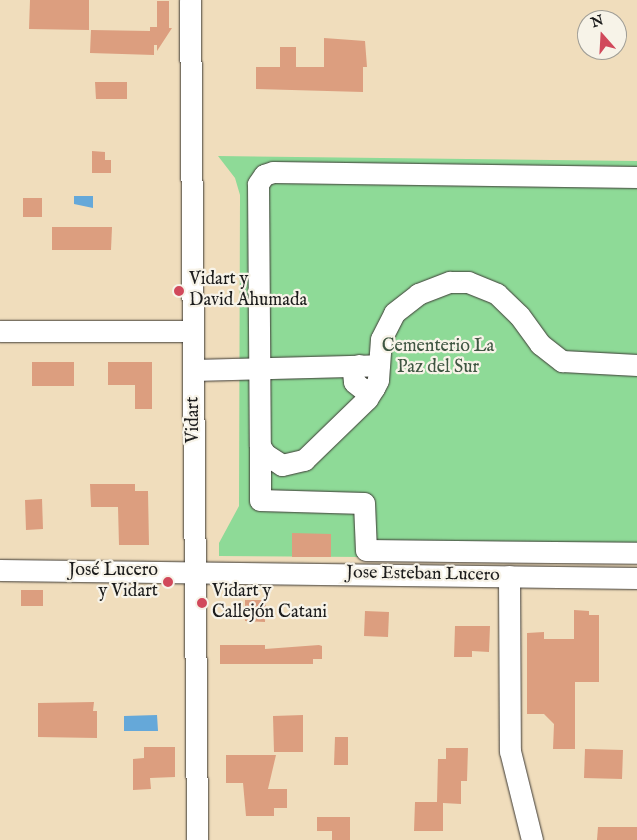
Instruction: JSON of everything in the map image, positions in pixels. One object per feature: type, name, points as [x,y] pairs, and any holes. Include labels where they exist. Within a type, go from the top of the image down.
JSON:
[{"type":"street","name":"Vidart","points":[[190,0],[197,840]]},
{"type":"street","points":[[637,177],[273,172],[264,175],[258,184],[260,500],[364,503],[366,550],[637,553]]},
{"type":"street","points":[[260,446],[265,454],[282,465],[304,460],[374,388],[364,390],[354,382],[353,372],[369,365],[394,312],[418,294],[432,287],[468,282],[497,294],[519,315],[540,344],[562,361],[637,365]]},
{"type":"street","points":[[0,331],[193,331]]},
{"type":"street","points":[[193,370],[369,365]]},
{"type":"street","name":"Jose Esteban Lucero","points":[[0,570],[637,578]]},
{"type":"street","points":[[509,576],[510,751],[532,840]]},
{"type":"green space","name":"Cementerio La Paz del Sur","points":[[218,156],[637,161],[637,559],[219,556],[219,543],[239,506],[240,195],[235,178]]},
{"type":"water","points":[[74,196],[93,196],[93,208],[74,204]]},
{"type":"water","points":[[157,715],[158,731],[124,731],[124,716]]},
{"type":"building","points":[[30,0],[89,0],[89,30],[29,29]]},
{"type":"building","points":[[157,1],[169,1],[169,28],[172,28],[157,51],[157,45],[154,45],[154,55],[90,53],[91,30],[150,31],[150,27],[157,27]]},
{"type":"building","points":[[324,38],[365,41],[367,67],[363,67],[363,92],[256,89],[256,67],[280,67],[280,47],[296,47],[296,67],[324,67]]},
{"type":"building","points":[[95,82],[127,82],[127,99],[96,99]]},
{"type":"building","points":[[92,151],[105,152],[105,160],[111,160],[111,173],[92,173]]},
{"type":"building","points":[[23,198],[42,198],[42,217],[23,217]]},
{"type":"building","points":[[52,227],[112,227],[111,250],[52,250]]},
{"type":"building","points":[[32,362],[74,362],[74,386],[32,386]]},
{"type":"building","points":[[108,362],[152,362],[152,409],[135,409],[135,385],[108,385]]},
{"type":"building","points":[[90,484],[135,484],[135,491],[148,491],[149,545],[119,545],[118,507],[91,507]]},
{"type":"building","points":[[42,499],[43,529],[26,530],[25,500]]},
{"type":"building","points":[[292,533],[331,534],[331,557],[292,557]]},
{"type":"building","points":[[21,590],[43,590],[43,606],[21,606]]},
{"type":"building","points":[[245,600],[266,600],[265,622],[245,621]]},
{"type":"building","points":[[574,610],[589,611],[589,615],[599,615],[599,682],[575,682],[575,749],[553,749],[554,724],[544,714],[527,714],[527,633],[544,632],[544,639],[574,639]]},
{"type":"building","points":[[365,611],[389,612],[388,637],[364,636]]},
{"type":"building","points":[[455,626],[490,626],[489,652],[472,651],[472,657],[454,657]]},
{"type":"building","points":[[220,645],[265,645],[265,649],[319,645],[322,646],[322,659],[313,659],[313,664],[220,664]]},
{"type":"building","points":[[94,702],[93,711],[97,711],[97,738],[38,737],[38,703]]},
{"type":"building","points":[[303,715],[303,752],[274,752],[273,716]]},
{"type":"building","points":[[335,737],[348,737],[348,765],[334,765]]},
{"type":"building","points":[[144,747],[175,747],[175,777],[150,778],[151,789],[133,790],[133,759],[144,758]]},
{"type":"building","points":[[446,748],[468,748],[467,781],[461,781],[461,804],[443,803],[443,831],[414,831],[415,802],[437,802],[438,759],[446,759]]},
{"type":"building","points":[[585,749],[623,750],[622,779],[584,778]]},
{"type":"building","points":[[226,755],[276,755],[268,789],[287,789],[287,808],[274,808],[274,816],[246,816],[243,783],[226,783]]},
{"type":"building","points":[[317,817],[350,817],[350,840],[332,840],[332,831],[317,831]]},
{"type":"building","points":[[598,827],[637,827],[637,840],[597,840]]},
{"type":"place","name":"Vidart y David Ahumada","points":[[179,291]]},
{"type":"place","name":"José Lucero y Vidart","points":[[168,582]]},
{"type":"place","name":"Vidart y Callejón Catani","points":[[202,603]]}]
